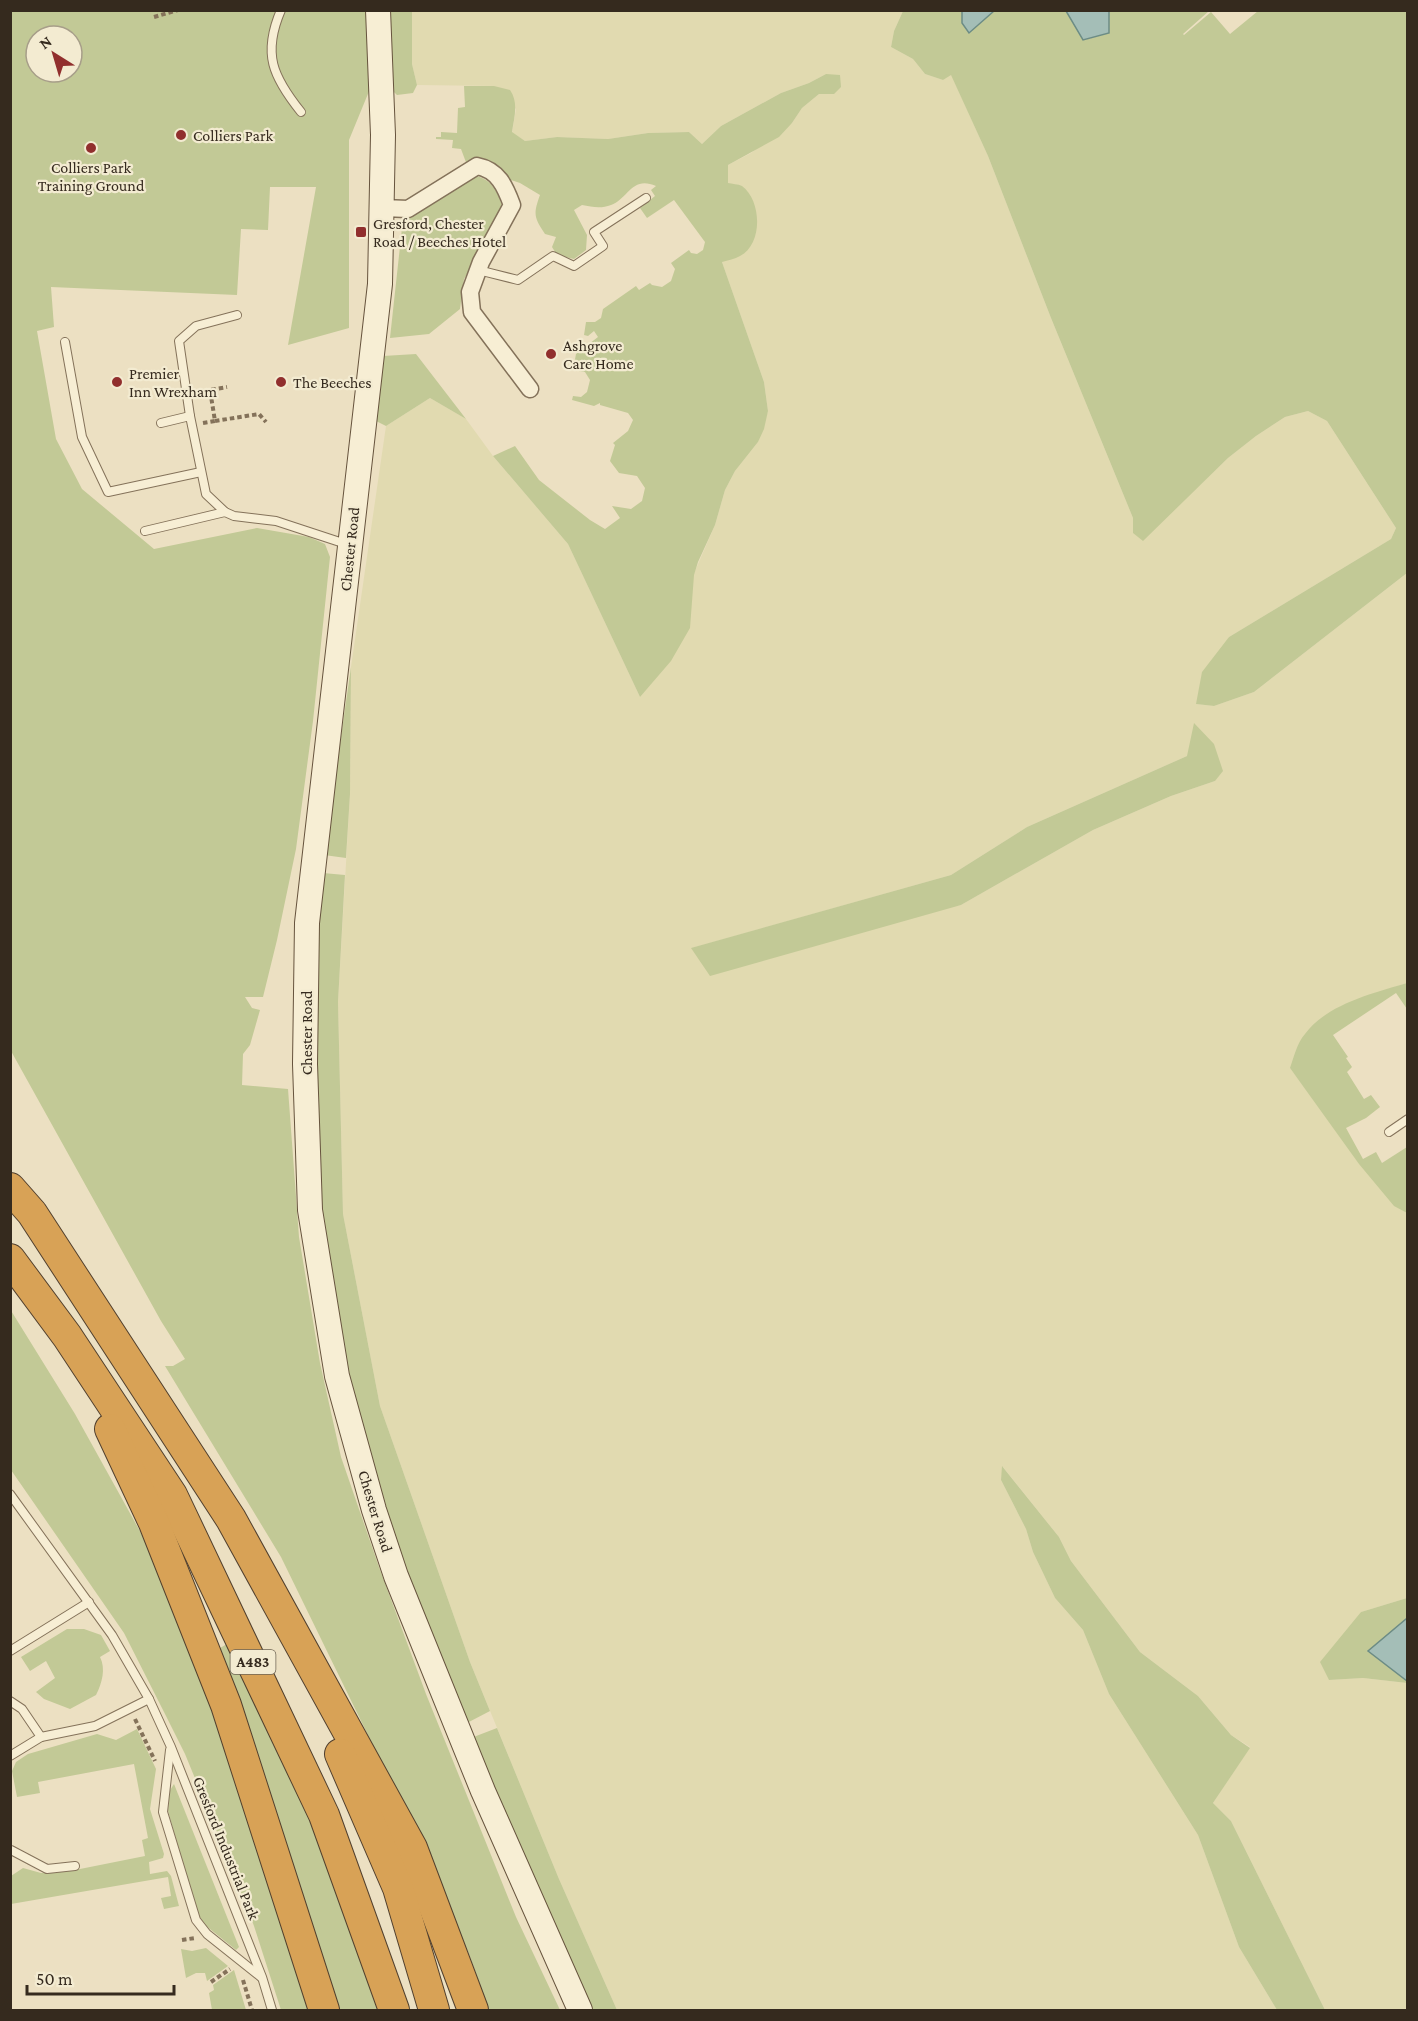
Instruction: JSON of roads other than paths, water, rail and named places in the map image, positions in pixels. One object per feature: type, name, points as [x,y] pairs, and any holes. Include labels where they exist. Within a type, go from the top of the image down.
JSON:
[{"type":"highway","name":"A483","points":[[10,1188],[32,1213],[231,1519],[275,1603],[412,1848],[473,2010]]},
{"type":"highway","name":"A483","points":[[10,1259],[67,1336],[177,1505],[324,1815],[394,2010]]},
{"type":"highway","name":"A483","points":[[67,1336],[154,1523],[226,1705],[324,2010]]},
{"type":"highway","name":"A483","points":[[275,1603],[398,1888],[434,2010]]},
{"type":"main road","name":"Chester Road","points":[[378,10],[383,135],[380,284],[307,923],[305,1064],[312,1222],[337,1376],[374,1510],[396,1576],[483,1791],[580,2010]]},
{"type":"street","points":[[383,208],[408,209],[477,166],[489,168],[498,177],[506,188],[512,205],[478,270],[470,292],[472,312],[530,389]]},
{"type":"lane","points":[[281,10],[274,27],[273,69],[300,112]]},
{"type":"lane","points":[[478,270],[518,280],[553,256],[574,266],[603,246],[594,232],[646,198]]},
{"type":"lane","points":[[237,315],[196,326],[179,341],[190,416],[206,494],[225,512],[234,516],[276,521],[350,545]]},
{"type":"lane","points":[[65,342],[82,437],[108,492],[201,472]]},
{"type":"lane","points":[[161,423],[190,416]]},
{"type":"lane","points":[[145,531],[225,512]]},
{"type":"lane","points":[[1389,1132],[1407,1119]]},
{"type":"lane","name":"Gresford Industrial Park","points":[[10,1494],[89,1602],[126,1657],[149,1699],[171,1747],[262,1977],[272,2010]]},
{"type":"lane","points":[[10,1651],[89,1602]]},
{"type":"lane","points":[[10,1756],[41,1737],[91,1728],[149,1699]]},
{"type":"lane","points":[[10,1701],[22,1709],[41,1737]]},
{"type":"lane","points":[[171,1747],[163,1812],[196,1920],[207,1934],[262,1977]]},
{"type":"lane","points":[[11,1850],[46,1869],[75,1866]]},
{"type":"water","points":[[962,10],[994,11],[969,33],[962,23]]},
{"type":"water","points":[[1066,11],[1109,11],[1109,33],[1083,40]]},
{"type":"water","points":[[1407,1619],[1407,1681],[1368,1651]]},
{"type":"place","name":"Colliers Park","points":[[181,135]]},
{"type":"place","name":"Colliers Park Training Ground","points":[[91,148]]},
{"type":"place","name":"Gresford, Chester Road / Beeches Hotel","points":[[361,232]]},
{"type":"place","name":"Ashgrove Care Home","points":[[551,354]]},
{"type":"place","name":"Premier Inn Wrexham","points":[[117,382]]},
{"type":"place","name":"The Beeches","points":[[281,382]]}]
